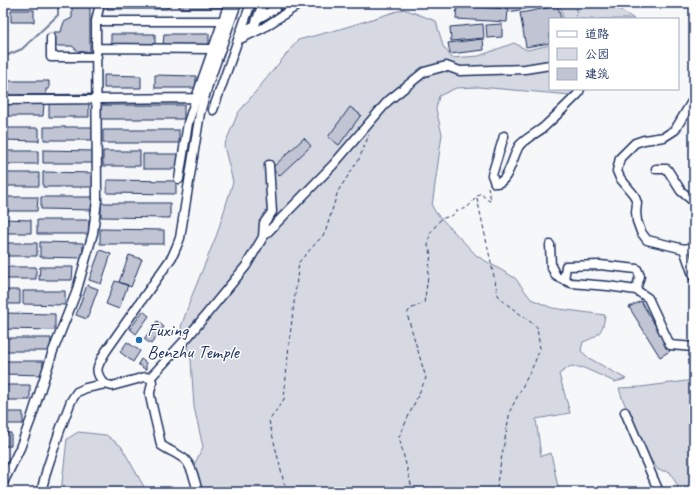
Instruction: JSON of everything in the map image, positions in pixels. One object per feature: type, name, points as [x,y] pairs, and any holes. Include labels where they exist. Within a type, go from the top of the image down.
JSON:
[{"type":"street","points":[[3,483],[5,474],[20,448],[31,419],[53,351],[76,293],[93,233],[97,200],[96,21],[100,3]]},
{"type":"street","points":[[178,179],[188,123],[212,49],[229,3]]},
{"type":"street","points":[[105,384],[97,373],[98,366],[106,352],[172,257],[180,238],[200,113],[208,85],[237,3]]},
{"type":"street","points":[[213,110],[251,3]]},
{"type":"street","points":[[239,37],[255,25],[263,3]]},
{"type":"street","points":[[257,19],[275,9],[278,3]]},
{"type":"street","points":[[239,37],[263,28],[299,3]]},
{"type":"street","points":[[96,21],[222,21]]},
{"type":"street","points":[[51,38],[51,57],[97,57]]},
{"type":"street","points":[[97,48],[212,49]]},
{"type":"street","points":[[150,378],[187,338],[246,266],[263,237],[333,165],[388,101],[424,72],[446,66],[460,71],[525,69],[549,66]]},
{"type":"street","points":[[504,136],[492,175],[498,184],[502,182],[506,176],[519,145],[543,128],[578,94],[580,90]]},
{"type":"street","points":[[3,100],[196,98]]},
{"type":"street","points":[[694,98],[675,130],[664,137],[635,143],[620,158],[617,171],[620,178],[634,195],[637,204],[636,212],[640,232],[647,240],[684,249],[694,247]]},
{"type":"street","points":[[263,237],[264,223],[272,212],[269,165]]},
{"type":"street","points":[[656,169],[667,169],[681,191],[694,202]]},
{"type":"street","points":[[550,245],[551,266],[556,276],[571,283],[636,290],[648,298],[670,345],[694,348]]},
{"type":"street","points":[[684,249],[694,278]]},
{"type":"street","points":[[564,280],[566,266],[600,265],[637,269],[640,276],[636,290]]},
{"type":"street","points":[[41,492],[47,469],[71,401],[77,392],[86,388],[105,384],[112,386],[145,377],[150,378]]},
{"type":"street","points":[[150,378],[153,384],[150,393],[161,445],[184,458],[188,463],[198,492]]},
{"type":"street","points":[[625,412],[659,492]]},
{"type":"path","points":[[575,18],[578,3]]},
{"type":"path","points":[[289,492],[284,483],[269,421],[284,399],[288,344],[299,262],[325,233],[338,191],[359,159],[371,130],[369,123]]},
{"type":"path","points":[[413,492],[399,436],[426,378],[407,314],[410,309],[424,303],[431,254],[428,246],[430,233],[440,220],[453,215],[456,211],[467,208],[480,193],[489,201],[491,200],[487,183],[492,175]]},
{"type":"path","points":[[477,197],[498,295],[504,302],[537,327],[540,349],[510,411],[497,483],[499,492]]},
{"type":"green space","points":[[560,3],[610,3],[632,18],[563,18]]},
{"type":"green space","points":[[404,9],[436,21],[443,46],[452,58],[479,56],[514,43],[527,50],[549,45],[549,90],[575,90],[571,95],[479,87],[456,88],[439,96],[436,109],[442,134],[432,206],[436,213],[477,256],[515,278],[531,299],[552,308],[605,315],[603,326],[599,333],[593,338],[583,342],[581,351],[589,358],[626,379],[615,382],[584,368],[571,366],[559,374],[570,413],[536,419],[541,456],[551,453],[559,492],[201,492],[194,465],[203,447],[194,407],[191,360],[181,327],[217,234],[233,182],[224,146],[238,113],[298,40],[340,29]]},
{"type":"green space","points":[[694,380],[694,492],[681,492],[670,472],[658,470],[649,457],[622,398],[619,388],[641,387]]},
{"type":"green space","points":[[78,432],[106,435],[121,446],[147,492],[61,492],[67,439]]},
{"type":"building","points":[[107,3],[168,3],[168,9],[107,9]]},
{"type":"building","points":[[179,3],[222,3],[222,8],[179,8]]},
{"type":"building","points":[[507,3],[539,3],[539,6],[509,12]]},
{"type":"building","points":[[457,6],[508,9],[507,22],[456,19]]},
{"type":"building","points":[[558,6],[561,18],[549,18],[549,43],[526,47],[520,13]]},
{"type":"building","points":[[72,7],[90,7],[90,52],[79,52],[72,46],[54,46],[54,32],[61,32],[64,22],[72,18]]},
{"type":"building","points":[[11,10],[34,10],[34,22],[11,22]]},
{"type":"building","points":[[483,24],[484,38],[451,41],[450,27]]},
{"type":"building","points":[[502,24],[502,37],[487,38],[486,25]]},
{"type":"building","points":[[111,34],[155,34],[155,45],[111,45]]},
{"type":"building","points":[[164,34],[209,34],[209,46],[163,46]]},
{"type":"building","points":[[483,39],[484,50],[450,54],[448,43]]},
{"type":"building","points":[[104,75],[141,76],[141,88],[104,88]]},
{"type":"building","points":[[155,75],[196,76],[196,88],[155,88]]},
{"type":"building","points":[[3,81],[49,81],[49,89],[46,89],[46,95],[3,95]]},
{"type":"building","points":[[49,103],[89,103],[89,117],[49,117]]},
{"type":"building","points":[[3,104],[44,104],[43,116],[3,116]]},
{"type":"building","points":[[101,105],[184,105],[184,119],[101,119]]},
{"type":"building","points":[[350,107],[361,115],[339,145],[328,137]]},
{"type":"building","points":[[44,127],[93,127],[93,140],[44,140]]},
{"type":"building","points":[[3,128],[39,128],[39,141],[3,140]]},
{"type":"building","points":[[103,130],[179,130],[179,143],[103,143]]},
{"type":"building","points":[[304,138],[311,146],[279,176],[272,168]]},
{"type":"building","points":[[43,150],[94,151],[93,163],[43,163]]},
{"type":"building","points":[[3,151],[38,151],[38,164],[3,164]]},
{"type":"building","points":[[103,151],[140,151],[140,166],[103,166]]},
{"type":"building","points":[[143,154],[178,154],[178,169],[143,169]]},
{"type":"building","points":[[43,172],[93,173],[93,187],[43,187]]},
{"type":"building","points":[[3,173],[39,173],[39,186],[3,186]]},
{"type":"building","points":[[107,180],[176,181],[176,194],[107,193]]},
{"type":"building","points":[[3,197],[38,197],[37,211],[3,211]]},
{"type":"building","points":[[41,197],[93,197],[93,210],[41,209]]},
{"type":"building","points":[[101,203],[170,203],[170,218],[101,217]]},
{"type":"building","points":[[3,219],[31,220],[31,233],[3,233]]},
{"type":"building","points":[[37,220],[89,220],[89,234],[37,234]]},
{"type":"building","points":[[100,229],[164,230],[164,244],[100,244]]},
{"type":"building","points":[[40,242],[83,243],[83,258],[40,257]]},
{"type":"building","points":[[3,243],[37,243],[37,256],[3,256]]},
{"type":"building","points":[[100,250],[111,254],[101,284],[89,280]]},
{"type":"building","points":[[129,255],[142,259],[131,287],[119,282]]},
{"type":"building","points":[[3,267],[36,267],[36,279],[3,279]]},
{"type":"building","points":[[40,267],[73,267],[72,280],[39,280]]},
{"type":"building","points":[[115,281],[128,285],[119,309],[106,304]]},
{"type":"building","points":[[87,285],[98,289],[87,319],[76,315]]},
{"type":"building","points":[[3,290],[20,290],[20,304],[3,304]]},
{"type":"building","points":[[23,291],[65,291],[65,305],[23,304]]},
{"type":"building","points":[[641,301],[670,351],[660,357],[629,307]]},
{"type":"building","points":[[143,311],[149,316],[136,334],[130,329]]},
{"type":"building","points":[[3,313],[55,314],[55,330],[3,329]]},
{"type":"building","points":[[157,321],[164,327],[151,344],[144,339]]},
{"type":"building","points":[[3,338],[51,338],[50,351],[3,351]]},
{"type":"building","points":[[127,342],[140,351],[133,362],[120,352]]},
{"type":"building","points":[[141,359],[146,363],[146,370],[138,364]]},
{"type":"building","points":[[3,361],[43,361],[43,375],[3,374]]},
{"type":"building","points":[[3,385],[30,385],[30,400],[3,400]]},
{"type":"building","points":[[3,412],[23,412],[23,424],[3,424]]},
{"type":"building","points":[[3,433],[11,433],[11,446],[3,446]]},
{"type":"waterway","points":[[3,57],[22,49],[58,15],[58,3]]},
{"type":"place","name":"Fuxing Benzhu Temple","points":[[139,340]]}]
